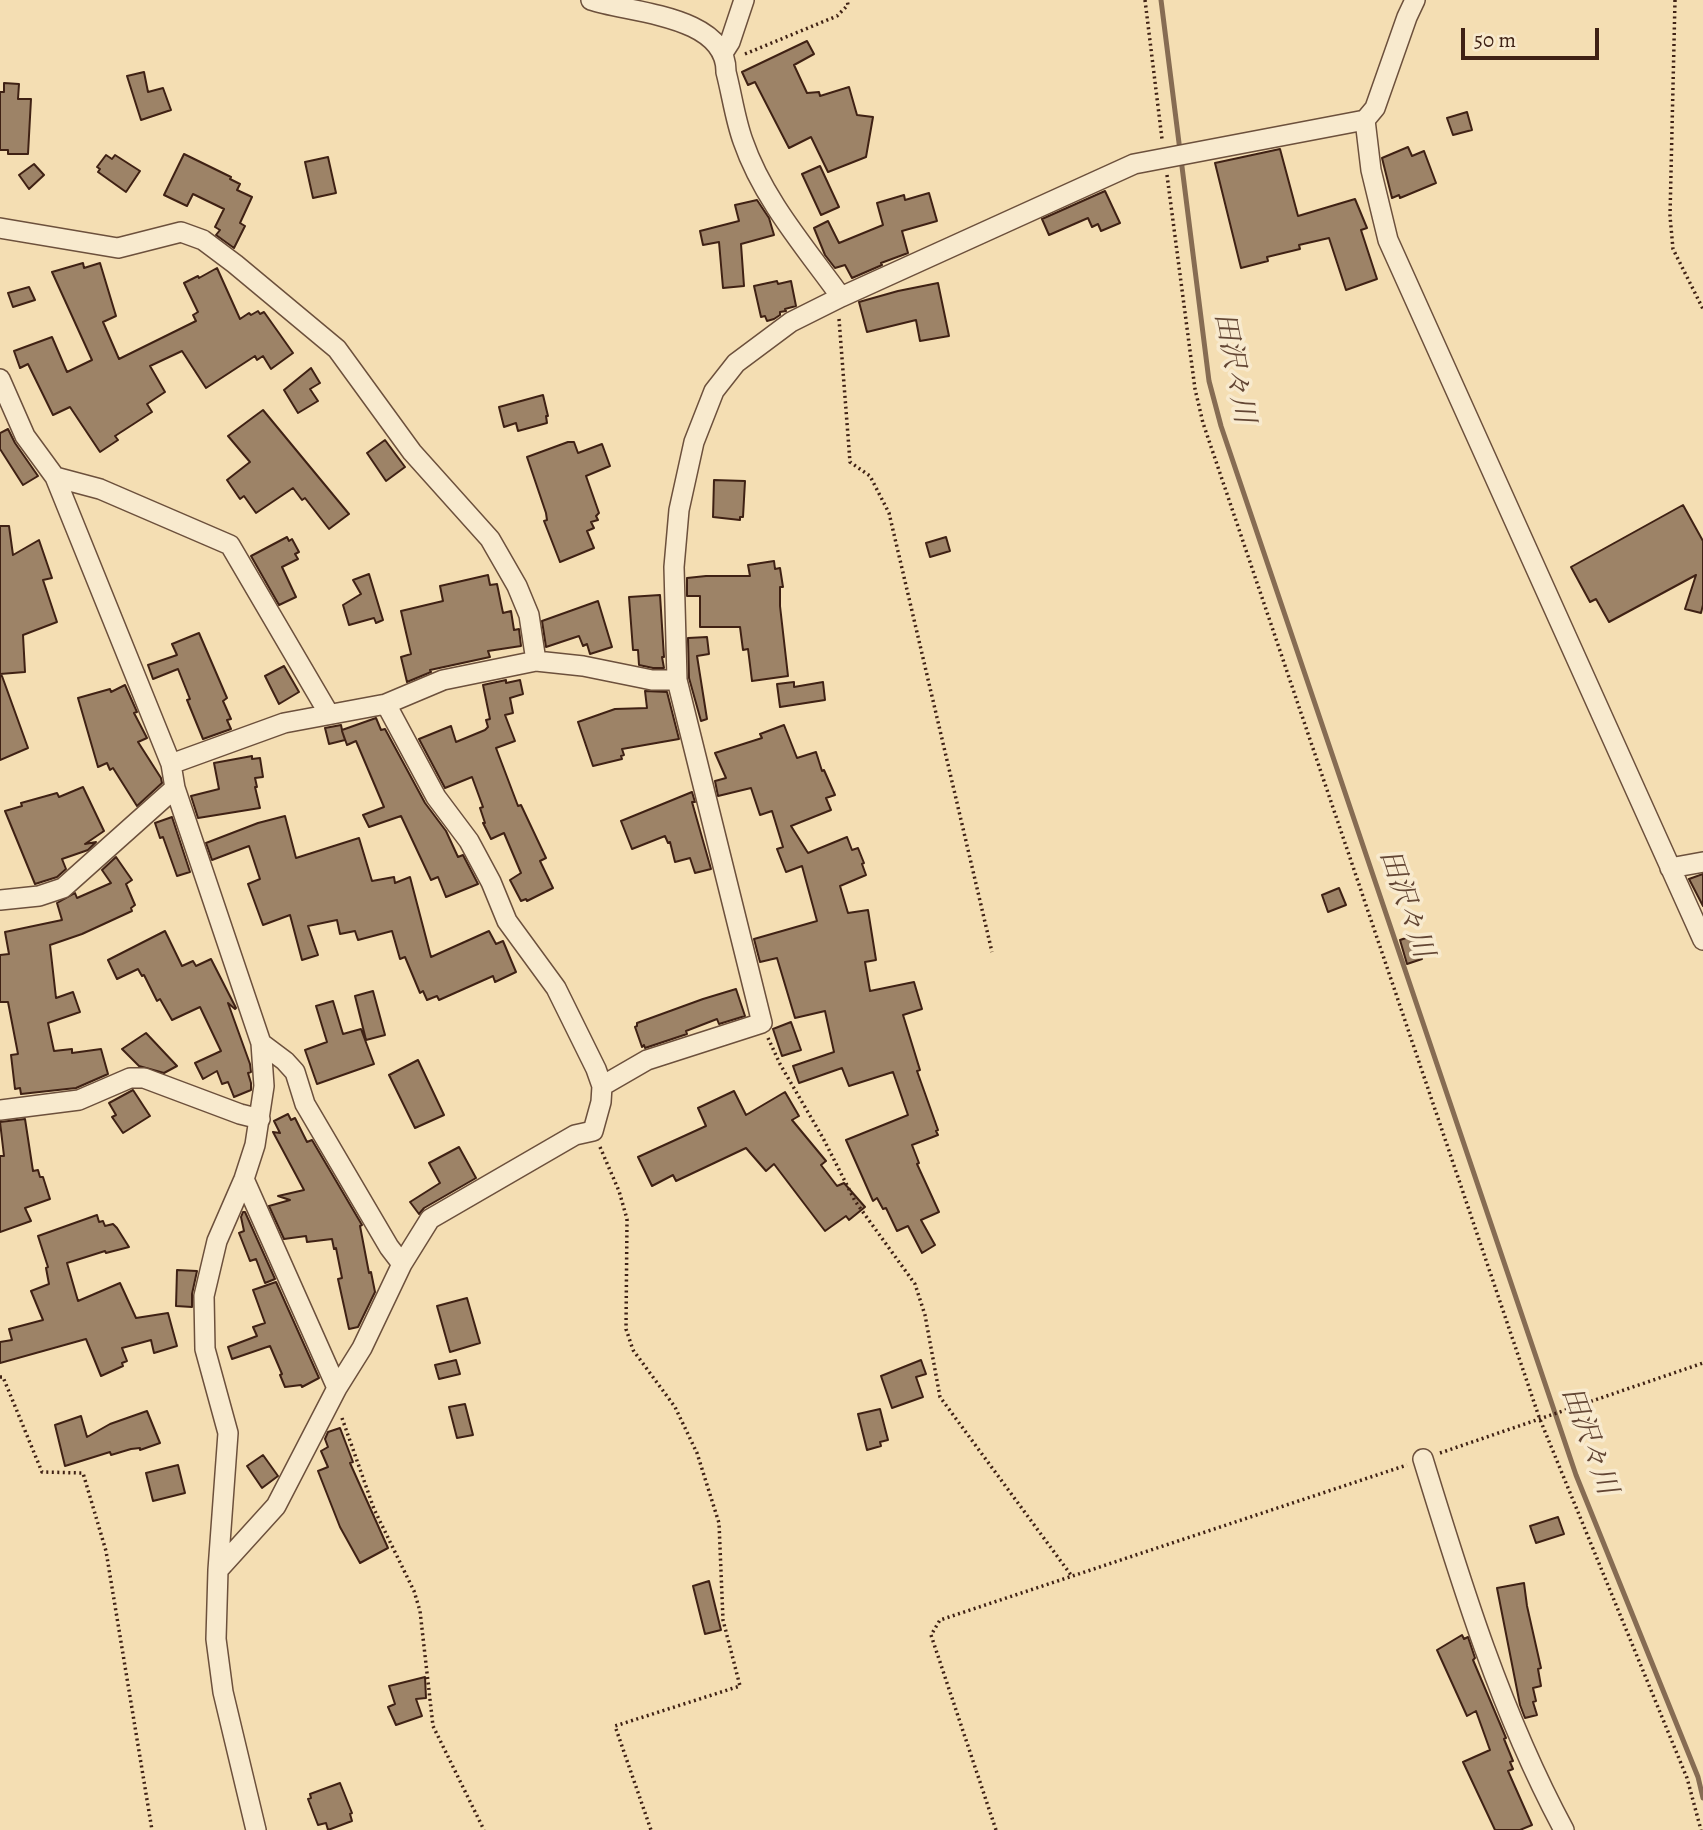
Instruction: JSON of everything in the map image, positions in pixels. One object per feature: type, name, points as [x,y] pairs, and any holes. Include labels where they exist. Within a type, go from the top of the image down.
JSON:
[{"type":"street","points":[[591,0],[669,17],[700,31],[725,57]]},
{"type":"street","points":[[744,0],[725,57],[726,72],[743,140],[777,211],[841,296]]},
{"type":"street","points":[[602,1086],[647,1060],[762,1023],[677,680],[674,580],[679,510],[694,442],[714,391],[736,363],[791,322],[841,296],[1134,164],[1365,120],[1375,108],[1415,0]]},
{"type":"street","points":[[1365,120],[1371,170],[1388,240],[1703,940]]},
{"type":"street","points":[[0,228],[118,248],[181,232],[203,240],[235,264],[337,349],[412,453],[491,540],[517,586],[529,615],[536,662]]},
{"type":"street","points":[[0,379],[25,436],[55,477],[171,764],[175,788],[261,1043],[264,1086],[260,1119],[244,1179],[217,1241],[204,1296],[205,1349],[228,1433],[216,1639],[223,1692],[256,1830]]},
{"type":"street","points":[[55,477],[100,489],[230,545],[329,714]]},
{"type":"street","points":[[171,764],[284,723],[386,704],[443,680],[536,662],[583,666],[652,680],[677,680]]},
{"type":"street","points":[[218,1570],[276,1506],[337,1388],[362,1348],[402,1264],[430,1219],[575,1135],[593,1131],[601,1102],[602,1086],[596,1069],[556,988],[507,921],[470,841],[436,797],[386,704]]},
{"type":"street","points":[[0,900],[39,896],[63,888],[175,788]]},
{"type":"street","points":[[1670,868],[1703,862]]},
{"type":"street","points":[[261,1043],[295,1072],[305,1104],[389,1247],[402,1264]]},
{"type":"street","points":[[0,1110],[79,1100],[130,1078],[144,1078],[260,1119]]},
{"type":"street","points":[[244,1179],[337,1388]]},
{"type":"street","points":[[1423,1459],[1469,1609],[1536,1777],[1564,1830]]},
{"type":"path","points":[[725,57],[837,16],[848,5],[847,0]]},
{"type":"path","points":[[1145,0],[1174,156],[1195,390],[1203,423],[1539,1417],[1687,1778],[1701,1830]]},
{"type":"path","points":[[1675,0],[1670,216],[1673,249],[1703,309]]},
{"type":"path","points":[[841,296],[839,321],[850,462],[870,476],[889,513],[992,952]]},
{"type":"path","points":[[762,1023],[780,1064],[823,1138],[855,1201],[915,1284],[925,1315],[940,1397],[1071,1575]]},
{"type":"path","points":[[593,1131],[619,1191],[627,1219],[626,1329],[633,1350],[675,1406],[697,1453],[719,1523],[723,1620],[740,1686],[615,1726],[651,1830]]},
{"type":"path","points":[[996,1830],[931,1634],[940,1619],[1703,1363]]},
{"type":"path","points":[[0,1377],[3,1377],[41,1472],[83,1473],[106,1551],[152,1830]]},
{"type":"path","points":[[337,1388],[342,1417],[374,1509],[414,1591],[420,1611],[433,1726],[484,1830]]},
{"type":"building","points":[[807,41],[814,54],[794,65],[807,93],[819,92],[820,96],[849,87],[857,115],[873,117],[866,157],[828,172],[811,137],[789,148],[755,82],[748,85],[742,72]]},
{"type":"building","points":[[144,72],[148,92],[163,88],[171,110],[141,120],[127,76]]},
{"type":"building","points":[[4,83],[19,84],[18,99],[31,99],[28,154],[8,154],[8,150],[0,150],[0,92],[4,92]]},
{"type":"building","points":[[1467,112],[1472,130],[1453,135],[1447,118]]},
{"type":"building","points":[[1408,147],[1412,156],[1424,151],[1436,183],[1400,198],[1399,195],[1392,198],[1382,158]]},
{"type":"building","points":[[1280,149],[1298,216],[1355,199],[1367,228],[1361,230],[1377,279],[1346,290],[1329,238],[1299,245],[1300,249],[1267,257],[1268,261],[1241,268],[1215,163]]},
{"type":"building","points":[[184,154],[231,177],[230,179],[240,184],[237,190],[252,197],[240,223],[245,226],[234,248],[216,235],[220,230],[215,227],[224,209],[193,194],[187,206],[164,195]]},
{"type":"building","points":[[106,155],[112,159],[115,155],[140,171],[126,192],[98,172],[100,169],[97,167]]},
{"type":"building","points":[[328,157],[336,193],[313,198],[305,162]]},
{"type":"building","points":[[34,164],[44,175],[29,189],[19,175]]},
{"type":"building","points":[[820,166],[839,207],[821,215],[802,174]]},
{"type":"building","points":[[1105,191],[1120,223],[1101,231],[1098,224],[1092,227],[1088,218],[1049,235],[1042,219]]},
{"type":"building","points":[[929,193],[937,221],[902,231],[908,253],[852,278],[845,265],[835,268],[825,255],[814,228],[828,221],[839,243],[883,225],[877,203],[904,195],[905,200]]},
{"type":"building","points":[[757,200],[769,218],[774,235],[741,244],[744,286],[723,288],[719,242],[703,245],[700,231],[739,221],[735,205]]},
{"type":"building","points":[[83,263],[84,268],[100,263],[116,316],[103,322],[119,359],[196,321],[193,315],[198,312],[184,283],[217,268],[240,319],[249,313],[251,315],[258,311],[260,314],[264,312],[293,353],[271,369],[263,356],[257,360],[255,356],[206,388],[182,351],[150,366],[165,392],[147,404],[152,412],[115,436],[118,440],[100,452],[70,407],[53,415],[28,364],[20,368],[14,351],[52,337],[67,372],[92,360],[52,272]]},
{"type":"building","points":[[777,281],[778,284],[791,281],[796,306],[785,309],[786,311],[780,312],[774,319],[767,321],[765,316],[761,317],[754,286]]},
{"type":"building","points":[[938,283],[949,336],[920,341],[916,320],[867,332],[859,302]]},
{"type":"building","points":[[29,287],[35,300],[13,307],[8,293]]},
{"type":"building","points":[[311,368],[320,383],[310,389],[318,401],[298,413],[284,390]]},
{"type":"building","points":[[543,395],[547,423],[518,431],[516,423],[504,427],[499,407]]},
{"type":"building","points":[[263,410],[349,514],[329,529],[305,498],[302,500],[293,488],[256,513],[244,496],[240,499],[227,480],[250,462],[228,436]]},
{"type":"building","points":[[8,429],[38,476],[23,485],[0,449],[0,433]]},
{"type":"building","points":[[385,440],[405,467],[386,481],[367,453]]},
{"type":"building","points":[[574,442],[578,453],[602,444],[610,466],[586,476],[599,513],[596,516],[598,520],[591,522],[594,528],[587,531],[594,548],[560,562],[544,521],[547,520],[546,513],[527,457]]},
{"type":"building","points":[[714,480],[745,481],[743,517],[740,517],[740,520],[713,517]]},
{"type":"building","points":[[1683,505],[1703,541],[1701,613],[1685,609],[1696,575],[1609,622],[1596,599],[1590,602],[1571,567]]},
{"type":"building","points":[[0,526],[9,526],[13,555],[39,540],[52,578],[43,580],[57,622],[23,635],[25,672],[0,674]]},
{"type":"building","points":[[287,537],[289,541],[292,539],[299,552],[295,554],[298,559],[282,567],[296,597],[279,605],[251,556]]},
{"type":"building","points":[[946,537],[950,551],[930,557],[926,543]]},
{"type":"building","points":[[774,561],[775,569],[780,568],[783,587],[780,587],[780,606],[788,676],[752,681],[748,649],[743,650],[740,627],[700,627],[700,596],[687,596],[687,578],[750,576],[748,565]]},
{"type":"building","points":[[369,574],[383,620],[376,623],[374,618],[349,625],[343,605],[361,594],[353,580]]},
{"type":"building","points":[[488,575],[490,585],[497,584],[503,613],[511,611],[514,630],[519,629],[521,646],[488,651],[490,657],[430,670],[431,672],[407,682],[401,657],[411,654],[401,611],[443,601],[440,586]]},
{"type":"building","points":[[660,595],[664,668],[653,668],[639,665],[638,650],[633,650],[629,597]]},
{"type":"building","points":[[598,601],[612,647],[590,654],[587,644],[583,646],[579,636],[546,647],[542,621]]},
{"type":"building","points":[[199,633],[227,698],[223,701],[231,719],[227,720],[231,729],[203,739],[178,669],[153,679],[148,665],[177,655],[172,644]]},
{"type":"building","points":[[707,637],[709,654],[697,656],[707,719],[701,721],[689,678],[688,638]]},
{"type":"building","points":[[284,666],[299,692],[279,704],[265,676]]},
{"type":"building","points":[[0,676],[28,748],[0,760]]},
{"type":"building","points":[[506,680],[506,683],[520,680],[523,694],[510,698],[513,713],[505,715],[515,741],[496,748],[518,806],[521,805],[546,858],[540,861],[553,888],[527,901],[521,901],[510,880],[521,873],[504,833],[491,839],[483,823],[480,808],[483,807],[472,777],[445,788],[419,739],[451,726],[456,742],[485,730],[488,727],[486,720],[490,719],[483,685]]},
{"type":"building","points":[[794,682],[794,687],[823,682],[825,700],[780,707],[777,684]]},
{"type":"building","points":[[125,685],[137,712],[134,713],[147,738],[138,742],[162,783],[137,806],[113,768],[110,770],[107,763],[98,767],[78,698],[110,689],[111,692]]},
{"type":"building","points":[[645,691],[667,692],[679,739],[622,749],[622,759],[593,766],[578,722],[615,709],[647,708]]},
{"type":"building","points":[[376,718],[381,730],[385,729],[425,803],[446,831],[458,857],[463,855],[478,884],[446,897],[438,877],[431,880],[401,816],[369,827],[363,815],[384,807],[356,741],[347,745],[342,731],[345,740],[329,744],[325,728],[341,725],[342,730]]},
{"type":"building","points":[[784,725],[797,758],[816,752],[822,771],[824,770],[835,795],[826,798],[831,810],[791,826],[808,853],[847,837],[852,850],[858,848],[864,863],[862,864],[866,875],[840,886],[848,913],[868,910],[876,960],[865,962],[870,991],[914,982],[922,1009],[903,1015],[920,1070],[917,1071],[938,1130],[938,1135],[912,1145],[919,1163],[917,1164],[939,1212],[921,1220],[935,1245],[922,1253],[908,1226],[897,1231],[886,1208],[883,1209],[877,1198],[873,1201],[846,1140],[908,1115],[893,1072],[849,1086],[842,1068],[799,1083],[793,1066],[834,1052],[825,1011],[795,1018],[777,958],[760,962],[754,939],[817,921],[802,866],[786,872],[777,849],[783,847],[772,811],[760,815],[751,788],[718,796],[715,781],[726,778],[715,753],[762,738],[760,734]]},
{"type":"building","points":[[252,756],[252,759],[260,758],[263,777],[255,778],[260,808],[198,818],[191,796],[219,789],[214,763]]},
{"type":"building","points":[[83,787],[104,831],[85,844],[96,842],[88,850],[62,859],[66,869],[57,877],[35,884],[5,811],[22,806],[21,803],[57,793],[59,797]]},
{"type":"building","points":[[692,792],[695,802],[692,802],[711,869],[695,873],[690,858],[675,862],[670,842],[668,843],[665,836],[632,849],[621,821]]},
{"type":"building","points":[[285,816],[296,858],[359,838],[372,881],[394,877],[395,883],[410,877],[431,957],[489,931],[496,944],[503,941],[516,972],[495,982],[493,976],[439,1000],[437,996],[427,1000],[423,991],[420,993],[405,957],[400,959],[392,931],[358,940],[355,931],[340,934],[337,920],[308,926],[318,955],[302,960],[290,915],[263,925],[248,884],[260,879],[249,846],[212,860],[206,843],[258,823]]},
{"type":"building","points":[[172,817],[190,872],[177,876],[155,823]]},
{"type":"building","points":[[116,857],[132,880],[126,884],[135,905],[131,908],[132,911],[50,945],[56,998],[73,992],[80,1012],[48,1023],[54,1051],[72,1049],[72,1053],[101,1049],[108,1074],[76,1088],[21,1094],[20,1088],[15,1089],[11,1055],[18,1054],[8,1002],[0,1002],[0,955],[9,954],[5,932],[62,920],[57,903],[75,893],[77,898],[111,883],[102,870]]},
{"type":"building","points":[[1703,874],[1703,906],[1689,879]]},
{"type":"building","points":[[1339,888],[1346,905],[1328,912],[1322,895]]},
{"type":"building","points":[[165,931],[182,966],[193,961],[196,966],[211,959],[236,1008],[228,1003],[250,1064],[251,1072],[248,1073],[251,1090],[234,1097],[228,1082],[222,1084],[217,1071],[203,1079],[195,1063],[221,1051],[200,1007],[172,1020],[138,969],[117,979],[108,960]]},
{"type":"building","points":[[1415,935],[1422,959],[1407,964],[1400,940]]},
{"type":"building","points":[[736,989],[745,1016],[719,1024],[717,1019],[686,1031],[687,1034],[642,1047],[635,1027],[637,1023]]},
{"type":"building","points":[[373,991],[385,1035],[366,1040],[355,996]]},
{"type":"building","points":[[333,1001],[343,1034],[361,1029],[374,1064],[317,1084],[305,1050],[327,1042],[316,1006]]},
{"type":"building","points":[[791,1022],[801,1050],[782,1056],[773,1029]]},
{"type":"building","points":[[146,1033],[177,1066],[164,1073],[139,1066],[122,1049]]},
{"type":"building","points":[[418,1060],[444,1115],[415,1128],[389,1075]]},
{"type":"building","points":[[133,1090],[150,1116],[123,1133],[112,1117],[116,1115],[109,1103]]},
{"type":"building","points":[[734,1091],[746,1115],[785,1092],[799,1116],[792,1120],[826,1161],[821,1165],[837,1186],[844,1183],[865,1207],[849,1220],[846,1216],[825,1231],[774,1164],[766,1171],[746,1148],[676,1181],[673,1175],[652,1186],[638,1157],[706,1126],[698,1108]]},
{"type":"building","points":[[288,1114],[291,1120],[295,1118],[307,1142],[312,1140],[362,1225],[360,1226],[369,1273],[371,1272],[375,1292],[358,1327],[349,1329],[338,1279],[342,1278],[332,1239],[307,1242],[306,1236],[284,1239],[269,1206],[290,1200],[278,1196],[304,1190],[273,1132],[280,1133],[274,1121]]},
{"type":"building","points":[[25,1119],[33,1171],[38,1170],[40,1177],[43,1177],[50,1199],[25,1208],[31,1221],[0,1232],[0,1156],[4,1156],[0,1122]]},
{"type":"building","points":[[459,1147],[476,1178],[424,1208],[419,1214],[410,1202],[440,1183],[429,1163]]},
{"type":"building","points":[[243,1212],[275,1279],[265,1283],[256,1259],[250,1261],[239,1233],[244,1231],[241,1217]]},
{"type":"building","points":[[97,1215],[99,1222],[103,1221],[105,1226],[113,1224],[117,1228],[129,1247],[106,1253],[105,1251],[67,1263],[78,1301],[120,1283],[136,1318],[168,1313],[177,1346],[154,1353],[151,1340],[122,1348],[127,1361],[122,1363],[123,1366],[101,1376],[86,1339],[0,1363],[0,1342],[12,1340],[9,1329],[43,1320],[31,1291],[49,1284],[48,1267],[38,1236]]},
{"type":"building","points":[[177,1270],[197,1271],[192,1307],[176,1306]]},
{"type":"building","points":[[276,1282],[319,1378],[302,1387],[285,1387],[270,1346],[232,1359],[228,1347],[257,1336],[253,1327],[265,1323],[253,1290]]},
{"type":"building","points":[[467,1298],[480,1343],[450,1352],[437,1306]]},
{"type":"building","points":[[456,1360],[460,1374],[439,1379],[435,1365]]},
{"type":"building","points":[[921,1360],[926,1374],[916,1377],[923,1397],[892,1408],[881,1376]]},
{"type":"building","points":[[465,1404],[473,1435],[457,1438],[449,1407]]},
{"type":"building","points":[[880,1409],[888,1440],[880,1442],[881,1446],[867,1450],[858,1414]]},
{"type":"building","points":[[147,1411],[160,1443],[140,1450],[131,1449],[111,1455],[110,1452],[65,1466],[55,1425],[81,1416],[87,1437],[110,1424]]},
{"type":"building","points":[[340,1428],[353,1462],[350,1463],[388,1548],[360,1563],[340,1527],[318,1471],[328,1467],[321,1451],[328,1447],[325,1439],[328,1432]]},
{"type":"building","points":[[263,1455],[278,1476],[262,1488],[247,1466]]},
{"type":"building","points":[[178,1465],[185,1493],[153,1501],[146,1473]]},
{"type":"building","points":[[1558,1517],[1564,1534],[1536,1543],[1530,1526]]},
{"type":"building","points":[[709,1581],[721,1630],[705,1634],[693,1586]]},
{"type":"building","points":[[1524,1583],[1541,1668],[1538,1669],[1541,1686],[1533,1688],[1537,1715],[1525,1718],[1520,1705],[1497,1588]]},
{"type":"building","points":[[1462,1635],[1464,1639],[1468,1637],[1475,1658],[1473,1660],[1513,1761],[1510,1762],[1513,1769],[1508,1771],[1532,1825],[1520,1830],[1495,1830],[1463,1762],[1490,1750],[1476,1711],[1467,1716],[1437,1650]]},
{"type":"building","points":[[425,1677],[426,1698],[416,1699],[422,1716],[396,1725],[388,1707],[395,1704],[389,1686]]},
{"type":"building","points":[[340,1783],[352,1813],[352,1821],[328,1830],[326,1823],[318,1825],[308,1799],[311,1798],[310,1794]]},
{"type":"waterway","name":"田沢々川","points":[[1161,0],[1209,381],[1221,426],[1576,1475],[1698,1777],[1703,1798]]}]
